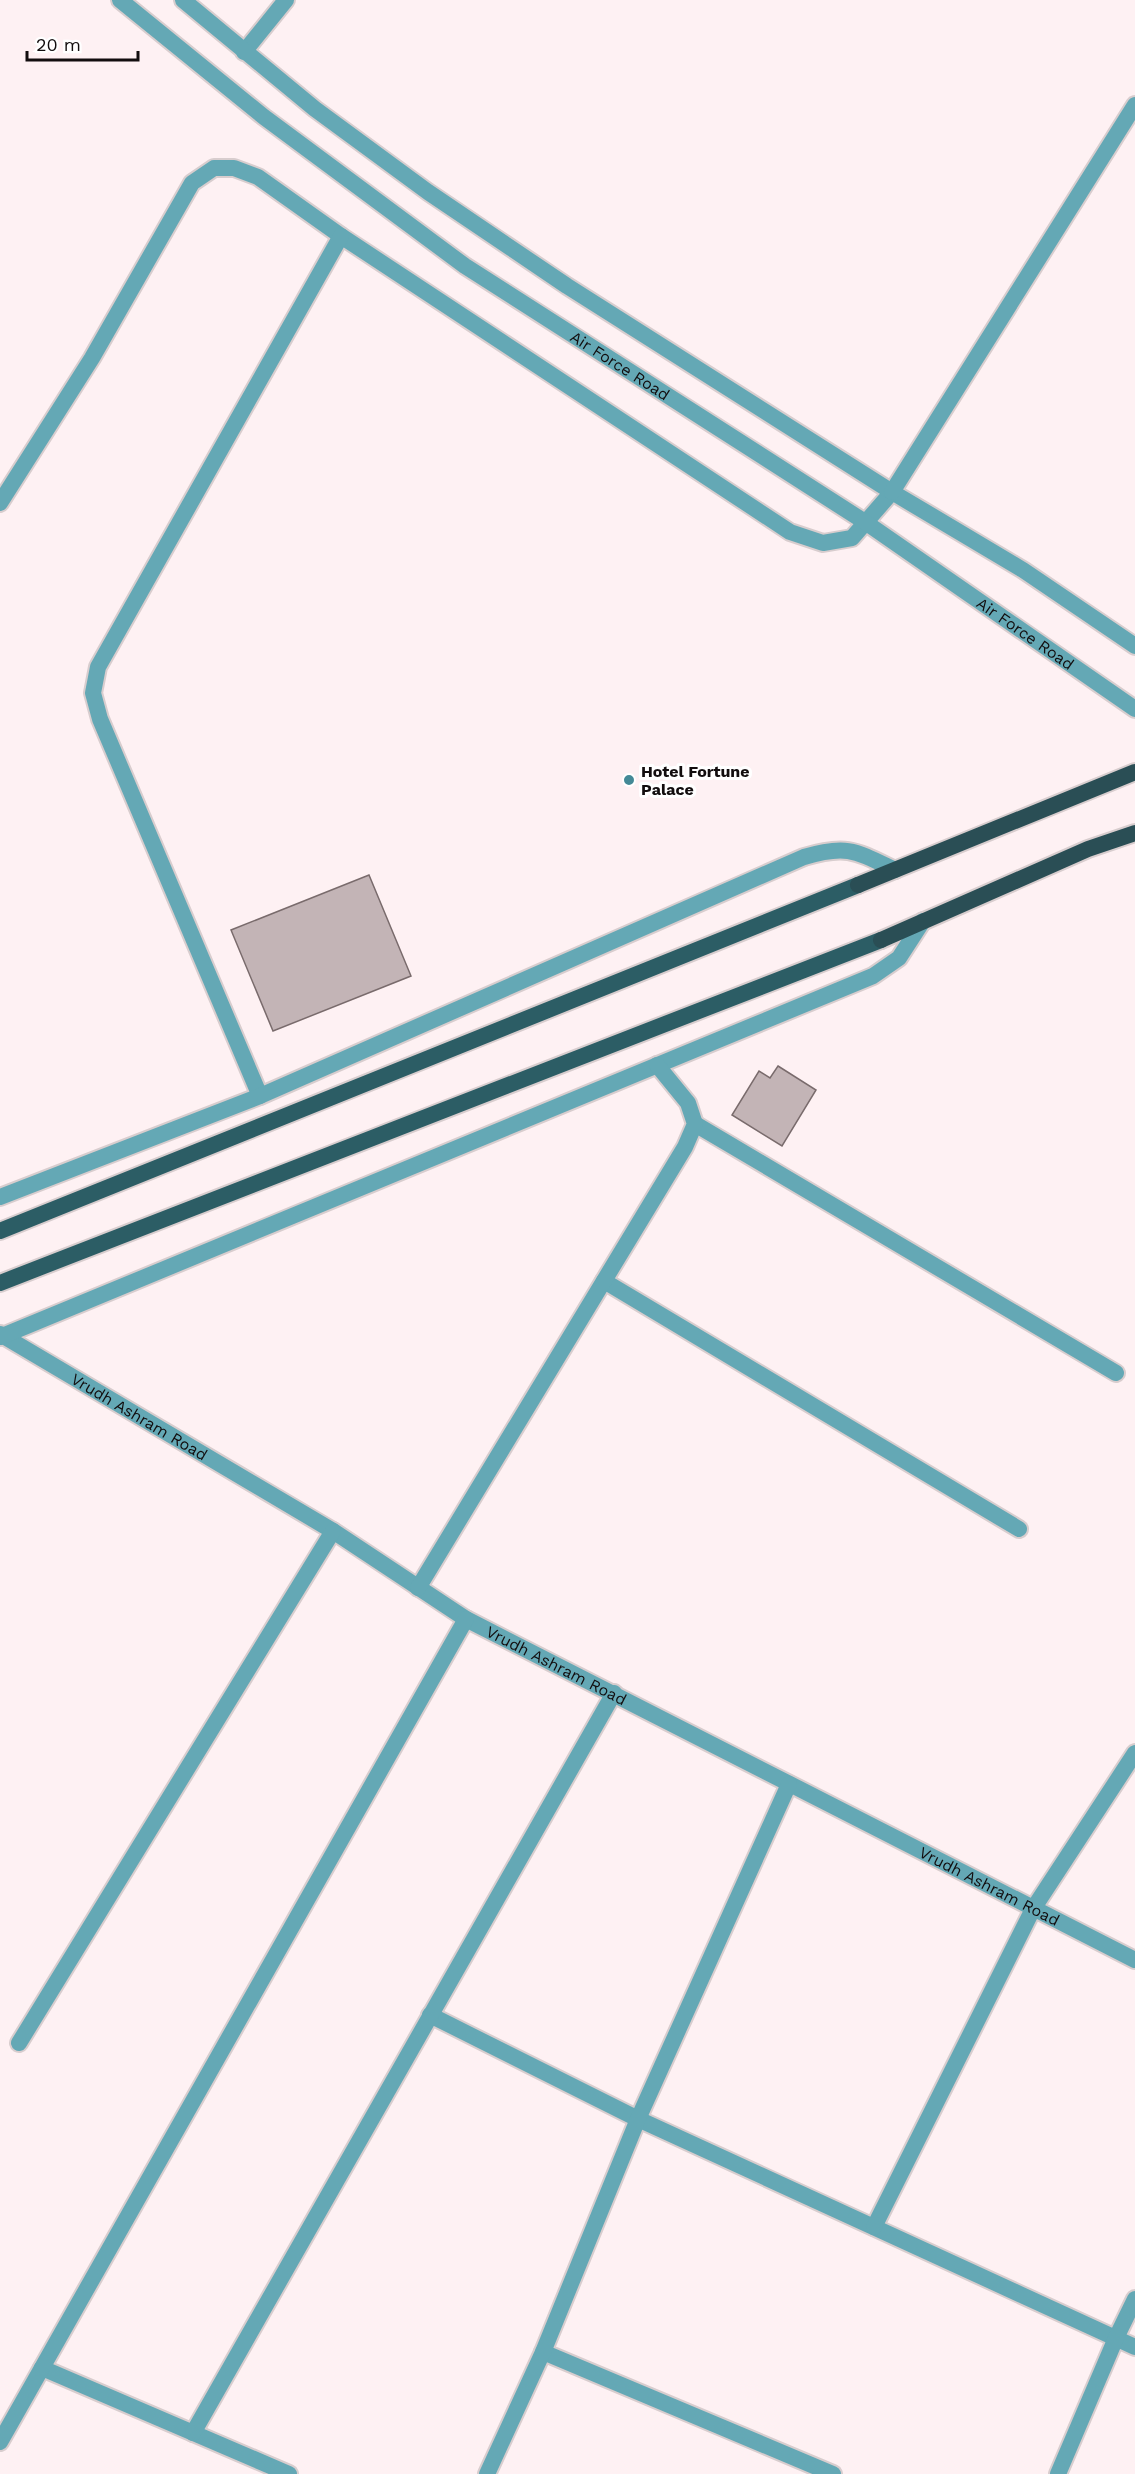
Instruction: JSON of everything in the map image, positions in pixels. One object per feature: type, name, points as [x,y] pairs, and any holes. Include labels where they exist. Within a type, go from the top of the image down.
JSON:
[{"type":"highway","points":[[858,885],[1135,772]]},
{"type":"highway","points":[[881,940],[1088,849],[1135,833]]},
{"type":"main road","points":[[0,1231],[858,885]]},
{"type":"main road","points":[[0,1283],[881,940]]},
{"type":"street","name":"Air Force Road","points":[[120,0],[264,117],[465,266],[865,522],[1135,709]]},
{"type":"street","points":[[183,0],[315,109],[428,192],[567,286],[892,492],[1023,570],[1135,646]]},
{"type":"street","points":[[244,52],[286,0]]},
{"type":"street","points":[[0,503],[92,358],[192,183],[214,168],[234,168],[258,177],[341,236],[790,532],[823,543],[852,538],[892,492],[1135,105]]},
{"type":"street","points":[[260,1096],[100,719],[93,693],[98,667],[341,236]]},
{"type":"street","points":[[0,1197],[260,1096],[804,857],[830,849],[855,851],[895,870]]},
{"type":"street","points":[[1,1336],[873,976],[899,958],[923,921]]},
{"type":"street","points":[[657,1065],[688,1103],[695,1124],[1116,1373]]},
{"type":"street","points":[[418,1588],[685,1147],[695,1124]]},
{"type":"street","points":[[604,1281],[1019,1529]]},
{"type":"street","name":"Vrudh Ashram Road","points":[[1,1336],[333,1531],[466,1619],[1135,1960]]},
{"type":"street","points":[[19,2043],[333,1531]]},
{"type":"street","points":[[0,2442],[466,1619]]},
{"type":"street","points":[[193,2433],[614,1693]]},
{"type":"street","points":[[874,2227],[1033,1909],[1135,1753]]},
{"type":"street","points":[[487,2474],[543,2352],[638,2119],[789,1784]]},
{"type":"street","points":[[430,2015],[638,2119],[1135,2346]]},
{"type":"street","points":[[1058,2474],[1135,2299]]},
{"type":"street","points":[[543,2352],[833,2474]]},
{"type":"street","points":[[42,2368],[289,2474]]},
{"type":"building","points":[[369,875],[411,976],[273,1031],[231,930]]},
{"type":"building","points":[[778,1066],[816,1090],[782,1146],[732,1115],[759,1071],[770,1078]]},
{"type":"place","name":"Hotel Fortune Palace","points":[[629,780]]}]
